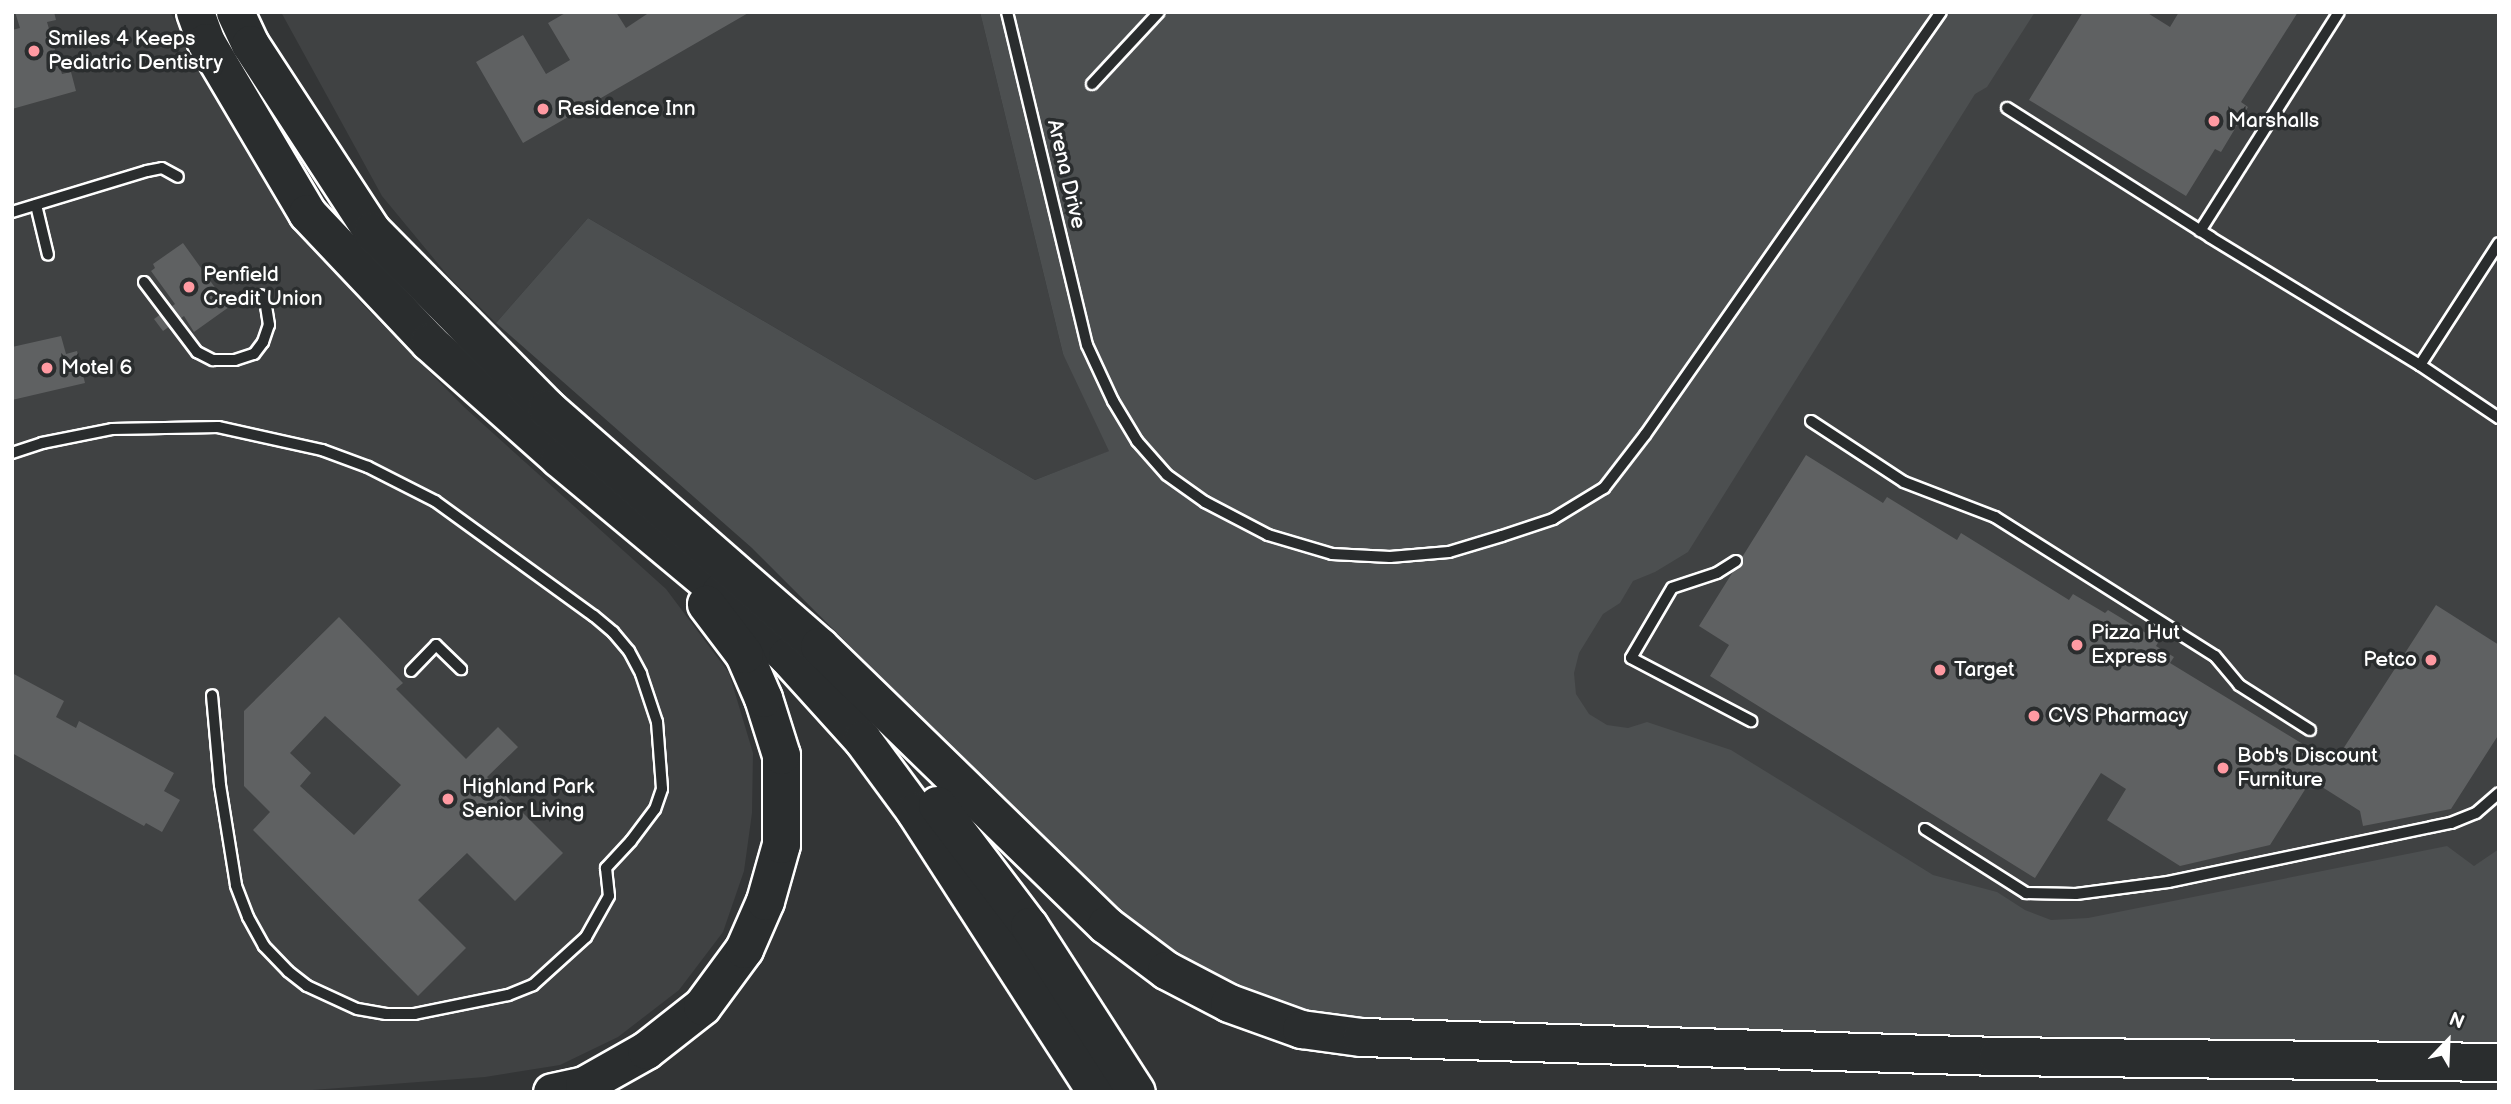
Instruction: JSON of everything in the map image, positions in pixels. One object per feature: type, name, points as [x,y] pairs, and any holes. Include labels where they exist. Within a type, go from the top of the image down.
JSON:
[{"type":"highway","points":[[195,12],[206,42],[307,212],[429,342],[569,447],[819,646],[1107,925],[1166,970],[1229,1003],[1301,1030],[1361,1037],[1955,1055],[2499,1062]]},
{"type":"highway","points":[[234,12],[250,44],[372,231],[547,408],[569,447],[713,612],[744,654],[763,698],[781,755],[781,844],[765,901],[744,949],[702,1006],[646,1050],[584,1085],[552,1092]]},
{"type":"highway","points":[[569,447],[787,656],[862,739],[915,811],[1096,1092]]},
{"type":"highway","points":[[569,447],[752,598],[890,742],[1029,926],[1136,1092]]},
{"type":"lane","name":"Arena Drive","points":[[1007,12],[1087,345],[1113,401],[1137,441],[1167,475],[1205,502],[1268,535],[1332,554],[1390,557],[1449,552],[1553,519],[1604,488],[1631,455],[1941,12]]},
{"type":"lane","points":[[1092,84],[1160,12]]},
{"type":"lane","points":[[2200,230],[2339,12]]},
{"type":"lane","points":[[2007,108],[2420,365],[2499,418]]},
{"type":"lane","points":[[12,212],[147,171],[162,169],[178,177]]},
{"type":"lane","points":[[36,205],[48,255]]},
{"type":"lane","points":[[2420,365],[2499,243]]},
{"type":"lane","points":[[145,282],[197,352],[214,360],[235,360],[254,354],[269,325],[266,305],[261,295]]},
{"type":"lane","points":[[1811,421],[1904,482],[1995,517],[2215,656],[2239,685],[2310,730]]},
{"type":"lane","points":[[12,453],[42,443],[112,429],[218,428],[322,450],[368,467],[424,495],[594,616],[621,642],[641,674],[653,709],[662,789],[655,809],[606,868],[609,896],[586,937],[533,985],[508,995],[415,1014],[386,1014],[357,1009],[307,986],[288,971],[264,946],[248,918],[234,873],[220,785],[212,695]]},
{"type":"lane","points":[[1736,561],[1717,573],[1672,588],[1631,658],[1751,721]]},
{"type":"lane","points":[[411,671],[436,645],[461,669]]},
{"type":"lane","points":[[1925,829],[2026,893],[2076,894],[2168,881],[2451,823],[2476,813],[2499,793]]},
{"type":"shaded area","points":[[12,12],[170,12],[278,202],[363,305],[464,407],[666,589],[729,673],[753,753],[752,813],[744,871],[723,932],[679,990],[618,1037],[560,1065],[485,1077],[286,1092],[12,1092]]},
{"type":"shaded area","points":[[281,12],[980,12],[1063,354],[1123,446],[1035,480],[588,218],[496,323],[449,277],[382,196]]},
{"type":"shaded area","points":[[980,12],[2035,12],[1987,87],[1975,94],[1688,552],[1655,572],[1633,581],[1620,603],[1603,614],[1579,653],[1574,673],[1576,694],[1589,714],[1607,725],[1628,728],[1647,722],[1731,750],[1933,875],[1997,892],[2025,910],[2051,920],[2088,918],[2447,846],[2474,866],[2499,849],[2499,1046],[1353,1022],[1293,1010],[1220,982],[1155,944],[1108,904],[752,548],[496,323],[588,218],[1035,480],[1109,451],[1063,354]]},
{"type":"shaded area","points":[[1987,12],[2499,12],[2499,852],[2485,875],[2014,960],[1541,701]]},
{"type":"building","name":"Smiles 4 Keeps Pediatric Dentistry","points":[[15,12],[54,12],[56,20],[47,22],[62,74],[71,72],[76,91],[12,109],[12,30],[20,28]]},
{"type":"building","name":"Residence Inn","points":[[567,12],[616,12],[626,28],[650,12],[750,12],[523,143],[476,62],[523,35],[546,74],[570,60],[548,23]]},
{"type":"building","points":[[2083,12],[2146,12],[2170,27],[2179,12],[2298,12],[2241,102],[2248,107],[2221,152],[2215,149],[2186,196],[2029,100]]},
{"type":"building","name":"Penfield Credit Union","points":[[183,243],[229,307],[194,332],[184,316],[163,331],[154,319],[175,304],[151,271],[155,268],[153,264]]},
{"type":"building","name":"Motel 6","points":[[61,336],[66,354],[77,351],[85,383],[12,400],[12,347]]},
{"type":"building","name":"Target","points":[[1806,455],[1883,503],[1887,497],[1957,540],[1961,533],[2069,600],[2073,594],[2105,613],[2108,610],[2159,641],[2156,646],[2174,657],[2170,663],[2334,763],[2436,605],[2499,645],[2499,734],[2451,809],[2363,826],[2360,811],[2311,780],[2270,845],[2180,866],[2107,820],[2126,789],[2101,773],[2035,878],[1710,676],[1729,645],[1699,626]]},
{"type":"building","name":"Highland Park Senior Living","points":[[339,617],[403,683],[396,689],[466,759],[498,727],[518,747],[487,777],[563,853],[515,901],[467,853],[418,900],[466,948],[418,996],[253,830],[270,812],[244,786],[244,711]],"holes":[[[325,716],[401,785],[354,835],[300,786],[311,773],[290,753]]]},
{"type":"building","points":[[12,673],[64,701],[56,717],[76,728],[79,721],[174,773],[164,791],[180,800],[162,832],[146,823],[144,826],[12,753]]},
{"type":"place","name":"Smiles 4 Keeps Pediatric Dentistry","points":[[34,51]]},
{"type":"place","name":"Residence Inn","points":[[543,109]]},
{"type":"place","name":"Marshalls","points":[[2214,121]]},
{"type":"place","name":"Penfield Credit Union","points":[[189,287]]},
{"type":"place","name":"Motel 6","points":[[47,368]]},
{"type":"place","name":"Pizza Hut Express","points":[[2077,645]]},
{"type":"place","name":"Petco","points":[[2431,660]]},
{"type":"place","name":"Target","points":[[1940,670]]},
{"type":"place","name":"CVS Pharmacy","points":[[2034,716]]},
{"type":"place","name":"Bob's Discount Furniture","points":[[2223,768]]},
{"type":"place","name":"Highland Park Senior Living","points":[[448,799]]}]
